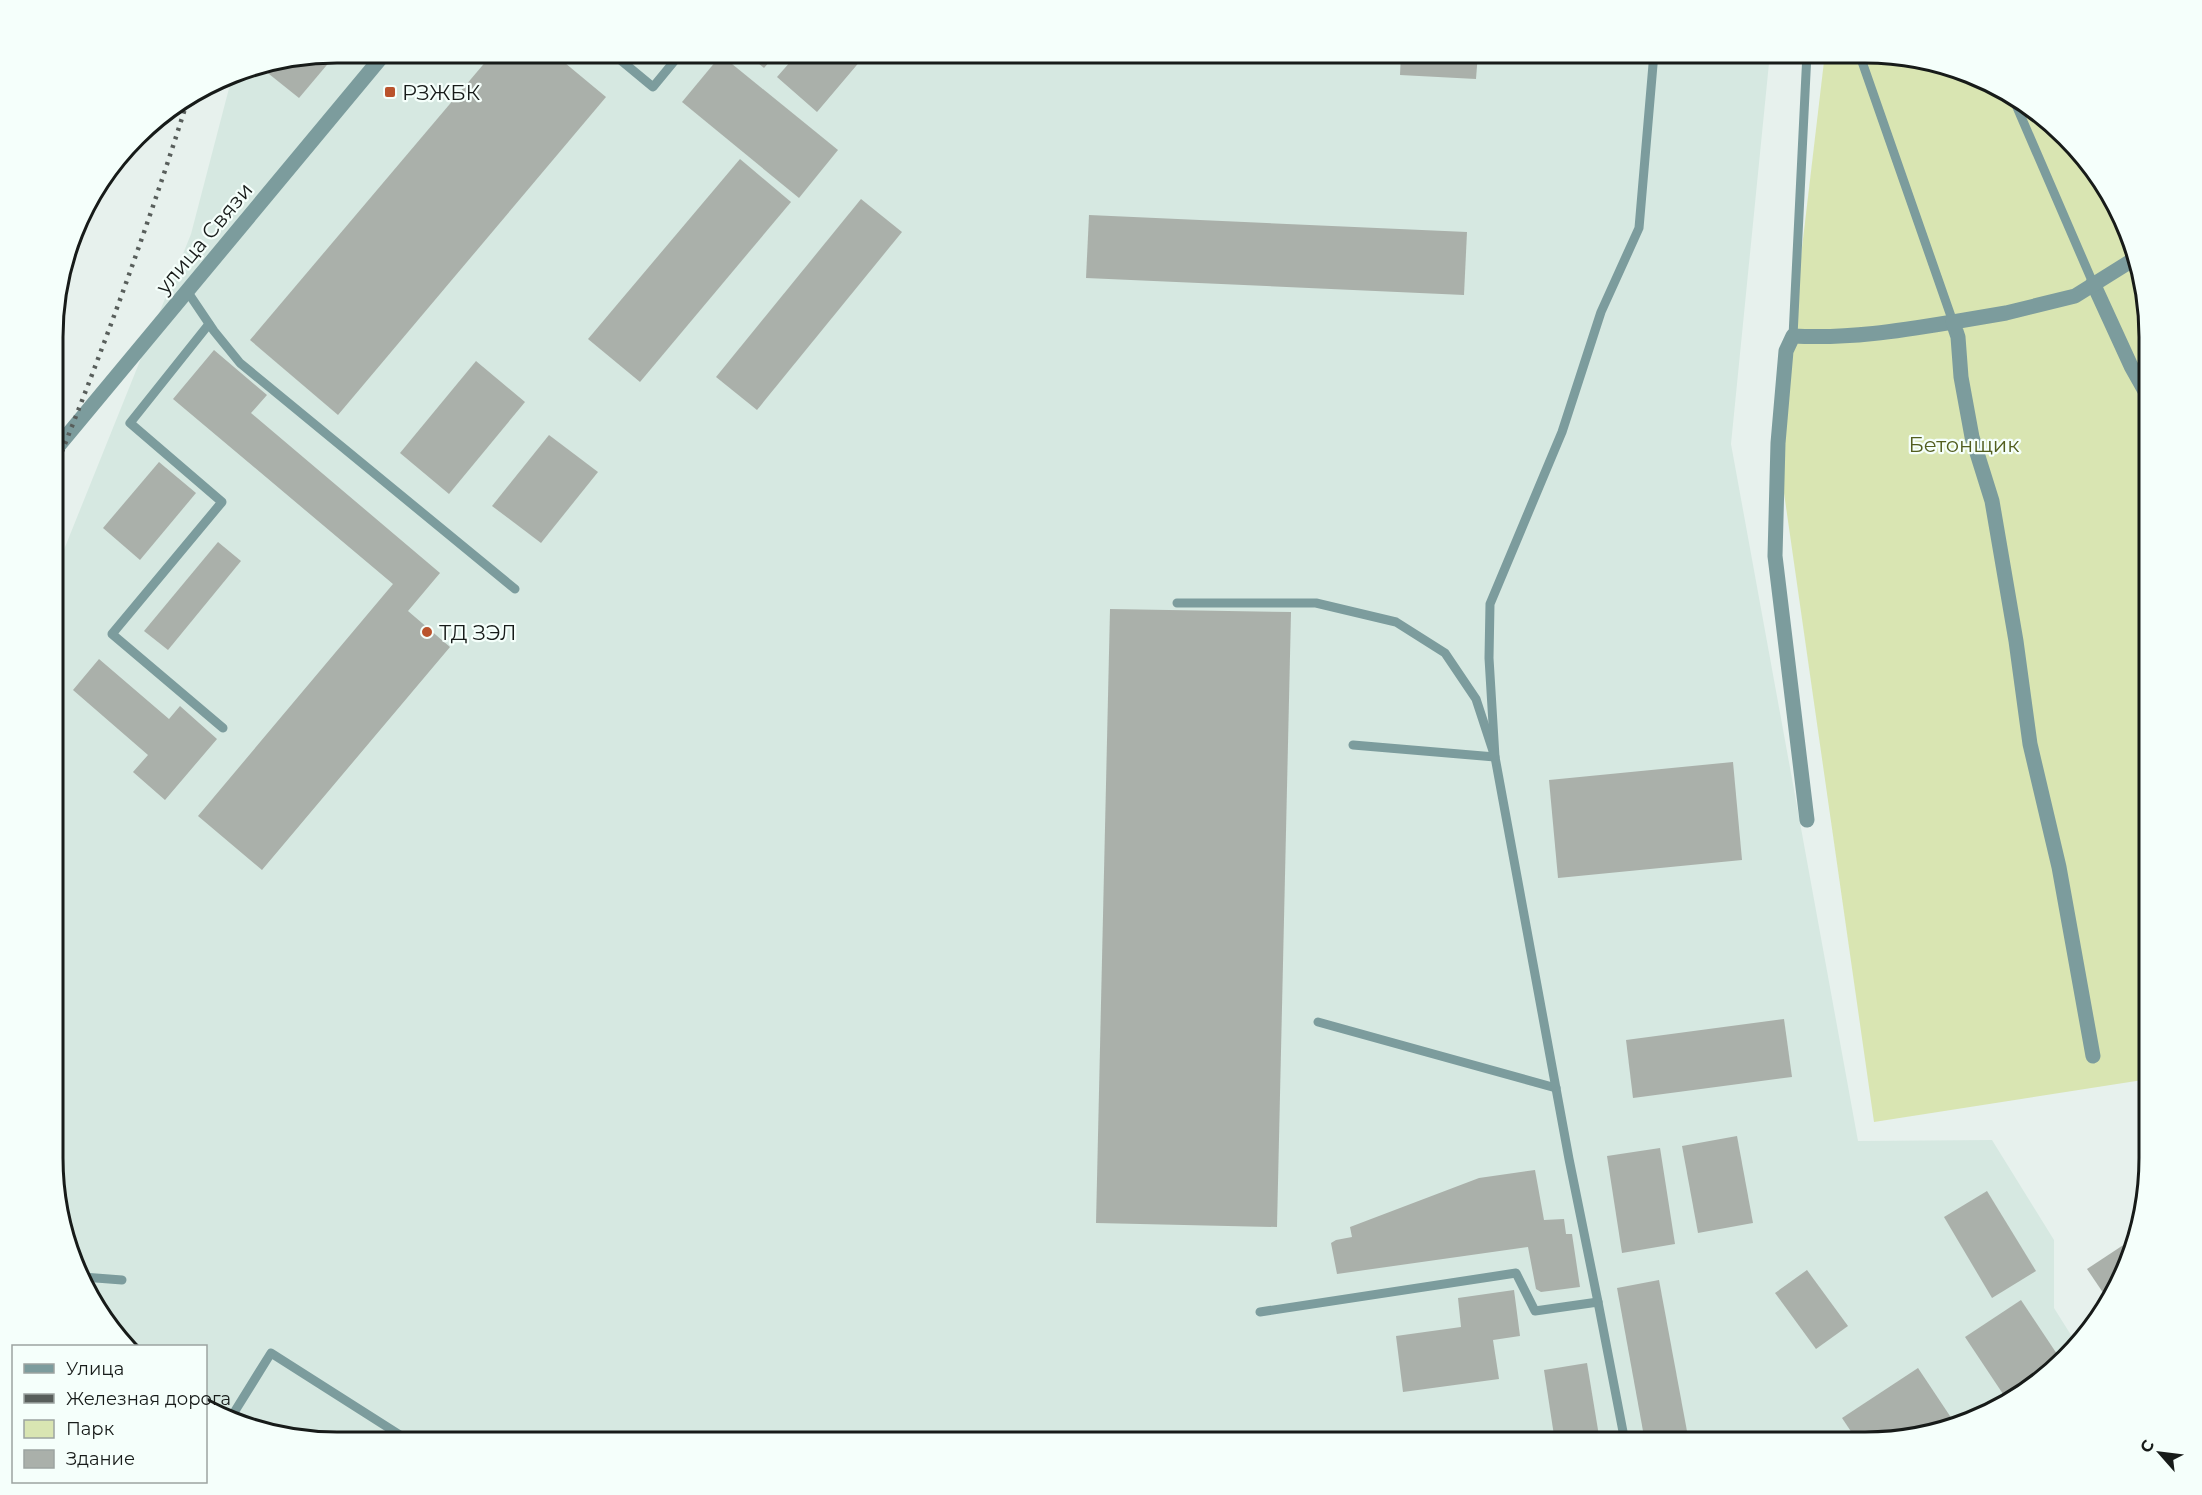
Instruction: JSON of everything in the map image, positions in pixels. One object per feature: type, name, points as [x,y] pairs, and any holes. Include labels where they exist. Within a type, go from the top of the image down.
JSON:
[{"type":"street","name":"улица Связи","points":[[63,440],[376,63]]},
{"type":"street","points":[[1807,820],[1775,556],[1778,443],[1786,351],[1793,336],[1822,338],[1870,335],[2006,313],[2074,296],[2129,262]]},
{"type":"street","points":[[2093,284],[2139,380]]},
{"type":"street","points":[[1953,322],[1958,337],[1961,377],[1972,437],[1992,501],[2016,641],[2030,744],[2059,867],[2093,1056]]},
{"type":"lane","points":[[624,63],[653,87],[673,63]]},
{"type":"lane","points":[[1623,1432],[1495,757],[1489,658],[1490,604],[1562,432],[1601,312],[1639,228],[1653,63]]},
{"type":"lane","points":[[1793,336],[1807,63]]},
{"type":"lane","points":[[1862,63],[1953,322]]},
{"type":"lane","points":[[2018,110],[2093,284]]},
{"type":"lane","points":[[187,291],[209,324],[240,363],[514,589]]},
{"type":"lane","points":[[209,324],[130,423],[222,502],[112,634],[223,728]]},
{"type":"lane","points":[[1177,603],[1316,603],[1396,622],[1445,653],[1476,699],[1495,757]]},
{"type":"lane","points":[[1353,745],[1495,757]]},
{"type":"lane","points":[[1318,1022],[1556,1088]]},
{"type":"lane","points":[[1260,1312],[1516,1273],[1535,1311],[1598,1302]]},
{"type":"lane","points":[[90,1278],[122,1280]]},
{"type":"lane","points":[[234,1412],[271,1353],[394,1432]]},
{"type":"shaded area","points":[[337,63],[1769,63],[1731,444],[1858,1141],[1992,1140],[2054,1240],[2054,1308],[2072,1337],[2032,1375],[1986,1404],[1919,1427],[1865,1432],[337,1432],[301,1430],[266,1423],[207,1399],[207,1345],[137,1345],[100,1295],[84,1263],[72,1229],[65,1194],[63,1158],[63,552],[191,234],[230,85],[266,72],[301,65]]},
{"type":"green space","name":"Бетонщик","points":[[1824,63],[1901,65],[1936,72],[1986,91],[2017,109],[2046,131],[2082,170],[2111,216],[2130,266],[2137,301],[2139,337],[2139,1081],[1874,1122],[1778,451]]},
{"type":"building","points":[[328,63],[299,98],[266,72],[301,65]]},
{"type":"building","points":[[485,63],[565,63],[606,97],[338,415],[250,340]]},
{"type":"building","points":[[714,63],[731,63],[838,150],[799,198],[682,102]]},
{"type":"building","points":[[758,63],[768,63],[764,68]]},
{"type":"building","points":[[789,63],[859,63],[817,112],[777,77]]},
{"type":"building","points":[[1401,63],[1477,63],[1476,79],[1400,75]]},
{"type":"building","points":[[740,159],[791,202],[640,382],[588,339]]},
{"type":"building","points":[[861,199],[902,232],[757,410],[716,377]]},
{"type":"building","points":[[1089,215],[1467,232],[1464,295],[1086,278]]},
{"type":"building","points":[[214,350],[267,395],[251,413],[440,573],[408,611],[450,647],[262,870],[198,816],[393,584],[173,399]]},
{"type":"building","points":[[476,361],[525,402],[449,494],[400,453]]},
{"type":"building","points":[[549,435],[598,472],[541,543],[492,506]]},
{"type":"building","points":[[159,462],[196,493],[140,560],[103,528]]},
{"type":"building","points":[[218,542],[241,561],[168,650],[144,631]]},
{"type":"building","points":[[1110,609],[1291,612],[1277,1227],[1096,1223]]},
{"type":"building","points":[[99,659],[169,719],[180,706],[217,739],[165,800],[133,772],[148,755],[73,690]]},
{"type":"building","points":[[1733,762],[1742,860],[1558,878],[1549,780]]},
{"type":"building","points":[[1784,1019],[1792,1077],[1633,1098],[1626,1040]]},
{"type":"building","points":[[1737,1136],[1753,1223],[1698,1233],[1682,1146]]},
{"type":"building","points":[[1660,1148],[1675,1244],[1622,1253],[1607,1156]]},
{"type":"building","points":[[1535,1170],[1544,1220],[1564,1219],[1566,1234],[1572,1234],[1580,1287],[1541,1292],[1536,1289],[1528,1247],[1337,1274],[1331,1243],[1352,1237],[1350,1227],[1479,1178]]},
{"type":"building","points":[[1987,1191],[2036,1271],[1992,1298],[1944,1217]]},
{"type":"building","points":[[2125,1244],[2103,1293],[2087,1269]]},
{"type":"building","points":[[1807,1270],[1848,1326],[1816,1349],[1775,1293]]},
{"type":"building","points":[[1659,1280],[1687,1432],[1643,1432],[1617,1288]]},
{"type":"building","points":[[1514,1290],[1520,1336],[1493,1340],[1499,1379],[1403,1392],[1396,1336],[1461,1327],[1458,1298]]},
{"type":"building","points":[[2021,1300],[2057,1354],[2032,1375],[2003,1394],[1965,1337]]},
{"type":"building","points":[[1587,1363],[1598,1432],[1553,1432],[1544,1370]]},
{"type":"building","points":[[1918,1368],[1951,1418],[1901,1430],[1865,1432],[1851,1432],[1842,1418]]},
{"type":"railway","points":[[63,449],[125,285],[185,109]]},
{"type":"place","name":"РЗЖБК","points":[[390,92]]},
{"type":"place","name":"ТД ЗЭЛ","points":[[427,632]]}]
